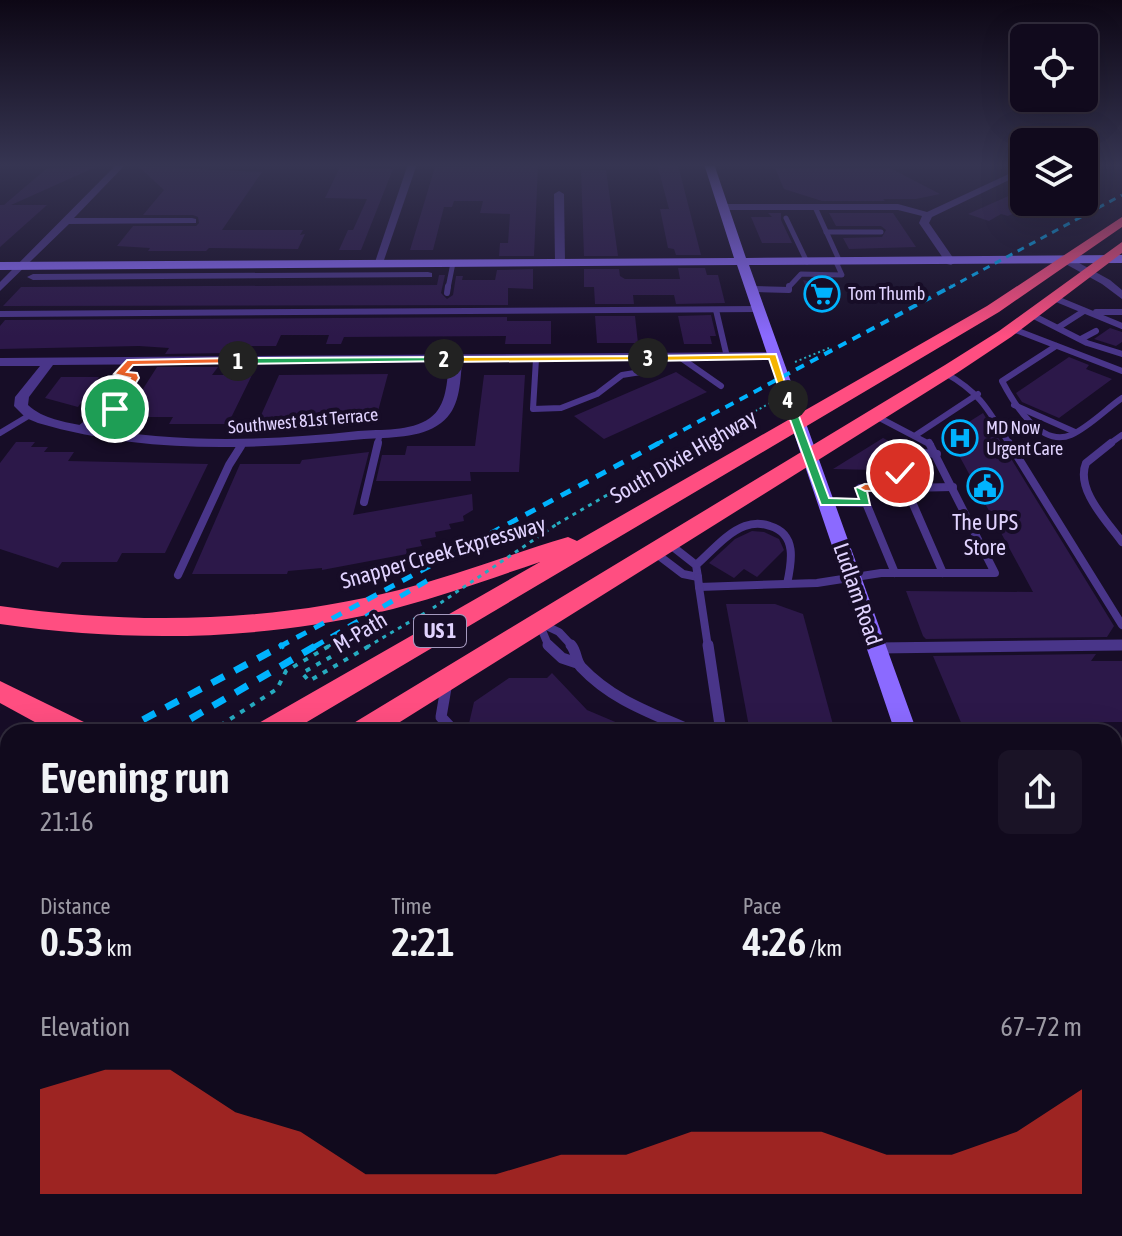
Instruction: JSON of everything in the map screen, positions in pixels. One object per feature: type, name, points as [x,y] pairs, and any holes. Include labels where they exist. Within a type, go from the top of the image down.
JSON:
[{"type":"highway","name":"South Dixie Highway","points":[[281,724],[993,309],[1121,222]]},
{"type":"highway","name":"US 1","points":[[375,724],[945,373],[1013,329],[1122,246]]},
{"type":"highway","name":"Snapper Creek Expressway","points":[[0,615],[67,624],[158,627],[300,617],[375,604],[436,588],[612,531]]},
{"type":"highway","points":[[0,691],[63,724]]},
{"type":"highway","points":[[363,724],[388,716]]},
{"type":"street","points":[[0,288],[64,222]]},
{"type":"street","points":[[378,263],[393,222]]},
{"type":"street","points":[[559,222],[560,262]]},
{"type":"street","name":"Ludlam Road","points":[[728,222],[903,724]]},
{"type":"street","points":[[925,222],[951,262]]},
{"type":"street","points":[[33,277],[398,269],[453,263],[741,262],[801,266],[838,262],[1122,259]]},
{"type":"street","points":[[1066,260],[1106,282],[1122,296]]},
{"type":"street","points":[[0,266],[378,263],[428,275]]},
{"type":"street","points":[[84,277],[94,265]]},
{"type":"street","points":[[0,362],[773,356]]},
{"type":"street","name":"Southwest 81st Terrace","points":[[30,415],[79,429],[154,442],[241,446],[380,434],[415,429],[438,419],[451,400],[456,359]]},
{"type":"street","points":[[30,415],[21,406],[22,397],[49,362]]},
{"type":"lane","points":[[751,289],[789,290],[801,266],[787,222]]},
{"type":"lane","points":[[821,222],[838,262]]},
{"type":"lane","points":[[826,232],[881,232]]},
{"type":"lane","points":[[447,293],[453,263]]},
{"type":"lane","points":[[1054,298],[1122,326]]},
{"type":"lane","points":[[0,314],[758,309]]},
{"type":"lane","points":[[716,310],[727,357]]},
{"type":"lane","points":[[1059,327],[1087,312],[1122,312]]},
{"type":"lane","points":[[1032,315],[1081,339],[1122,354]]},
{"type":"lane","points":[[1070,333],[1097,316]]},
{"type":"lane","points":[[1081,339],[1111,321]]},
{"type":"lane","points":[[1013,329],[1122,371]]},
{"type":"lane","points":[[1056,346],[1002,381],[1016,408],[1070,435],[1122,398]]},
{"type":"lane","points":[[536,359],[533,409],[561,408],[597,394],[622,375],[641,372],[660,358]]},
{"type":"lane","points":[[681,358],[721,386]]},
{"type":"lane","points":[[79,429],[93,418],[92,412],[130,362]]},
{"type":"lane","points":[[945,373],[978,394],[1122,625]]},
{"type":"lane","points":[[92,412],[115,409],[134,378],[133,375],[119,374]]},
{"type":"lane","points":[[916,435],[978,394]]},
{"type":"lane","points":[[0,433],[30,415]]},
{"type":"lane","points":[[661,547],[683,574],[699,582],[787,584],[895,573],[995,573],[937,454],[926,440],[874,415]]},
{"type":"lane","points":[[364,502],[380,434]]},
{"type":"lane","points":[[1122,435],[1086,463],[1082,476],[1085,488],[1122,542]]},
{"type":"lane","points":[[178,575],[229,465],[241,446]]},
{"type":"lane","points":[[937,454],[922,453],[899,467],[943,573]]},
{"type":"lane","points":[[895,573],[860,488],[953,487]]},
{"type":"lane","points":[[825,502],[866,503]]},
{"type":"lane","points":[[696,565],[747,524],[764,524],[782,531],[790,541],[793,560],[787,584]]},
{"type":"lane","points":[[661,547],[696,565]]},
{"type":"lane","points":[[696,565],[720,724]]},
{"type":"lane","points":[[539,623],[545,644],[562,660],[577,663],[611,695],[676,724]]},
{"type":"lane","points":[[539,623],[559,632],[575,649],[577,663]]},
{"type":"lane","points":[[877,648],[1122,645]]},
{"type":"lane","points":[[445,724],[441,717],[447,678]]},
{"type":"path","points":[[795,362],[829,348]]},
{"type":"path","name":"M-Path","points":[[223,724],[277,689],[286,671],[368,623],[377,631],[302,673],[309,681],[433,608],[557,524],[767,404]]},
{"type":"building","points":[[0,222],[28,222],[0,247]]},
{"type":"building","points":[[228,222],[222,230],[303,230],[300,235],[305,234],[298,249],[148,251],[150,248],[117,246],[133,226],[196,226],[199,223]]},
{"type":"building","points":[[357,222],[372,222],[361,250],[339,250],[348,230],[353,230]]},
{"type":"building","points":[[419,222],[440,222],[433,250],[410,250]]},
{"type":"building","points":[[509,222],[536,222],[534,256],[499,256],[500,243],[508,243]]},
{"type":"building","points":[[583,222],[613,222],[618,256],[584,256]]},
{"type":"building","points":[[663,222],[692,222],[701,255],[676,255],[674,249],[668,248]]},
{"type":"building","points":[[753,222],[782,222],[792,243],[762,243]]},
{"type":"building","points":[[834,222],[899,222],[916,247],[849,249],[843,238],[882,237],[886,230],[881,226],[836,226]]},
{"type":"building","points":[[678,268],[705,268],[707,275],[718,275],[725,303],[676,304],[674,295],[633,295],[634,304],[595,304],[594,287],[584,287],[584,269],[619,269],[620,276],[625,279],[680,279]]},
{"type":"building","points":[[533,269],[533,289],[508,288],[508,305],[3,306],[21,287],[437,285],[439,275],[445,275],[441,293],[447,299],[453,295],[456,276],[463,276],[462,280],[495,280],[497,270]]},
{"type":"building","name":"Tom Thumb","points":[[803,280],[832,287],[839,303],[811,300]]},
{"type":"building","points":[[711,315],[716,336],[710,336],[712,344],[684,344],[678,316]]},
{"type":"building","points":[[595,316],[635,316],[638,343],[597,343]]},
{"type":"building","points":[[507,317],[507,321],[551,321],[551,344],[505,344],[506,336],[344,337],[341,344],[326,344],[329,335],[281,335],[276,346],[230,346],[226,353],[165,354],[169,348],[139,346],[0,349],[0,326],[5,320]]},
{"type":"building","points":[[1110,328],[1122,332],[1122,342],[1116,346],[1094,339]]},
{"type":"building","points":[[1069,357],[1089,365],[1086,369],[1112,379],[1059,418],[1022,402],[1016,393]]},
{"type":"building","points":[[157,367],[218,367],[212,375],[252,375],[228,424],[169,424],[173,417],[125,417]]},
{"type":"building","points":[[676,372],[707,392],[604,439],[574,416]]},
{"type":"building","points":[[388,374],[377,415],[323,415],[321,422],[258,422],[279,375]]},
{"type":"building","points":[[484,375],[525,375],[519,472],[470,472],[471,481],[376,481],[382,455],[405,455],[407,446],[475,446]]},
{"type":"building","points":[[61,377],[99,377],[78,407],[45,398]]},
{"type":"building","points":[[983,413],[1114,626],[1107,637],[926,639],[923,636],[906,591],[1033,592],[948,435]]},
{"type":"building","points":[[883,438],[906,450],[876,470],[833,469]]},
{"type":"building","points":[[16,442],[35,442],[31,447],[48,447],[44,452],[74,452],[68,461],[208,464],[165,553],[122,553],[117,562],[62,562],[58,568],[0,549],[0,463]]},
{"type":"building","points":[[369,452],[353,515],[472,494],[473,510],[463,516],[464,521],[449,524],[451,529],[435,532],[436,537],[420,540],[422,546],[406,549],[407,554],[322,570],[288,571],[287,574],[192,574],[240,464],[300,464],[302,460]]},
{"type":"building","points":[[752,531],[764,532],[779,539],[784,550],[757,577],[744,569],[734,578],[709,563],[735,539]]},
{"type":"building","points":[[726,604],[775,604],[803,614],[833,724],[748,724]]},
{"type":"building","points":[[1096,654],[1091,661],[1122,661],[1122,722],[962,724],[933,656]]},
{"type":"building","points":[[552,673],[587,710],[620,724],[469,724],[474,702],[509,678],[547,678]]},
{"type":"railway","points":[[949,288],[1072,222]]},
{"type":"railway","points":[[655,445],[952,286]]},
{"type":"railway","points":[[279,647],[659,443]]},
{"type":"railway","points":[[314,647],[430,579]]},
{"type":"railway","points":[[135,724],[283,645]]},
{"type":"railway","points":[[182,724],[317,645]]},
{"type":"place","name":"Tom Thumb","points":[[822,294]]},
{"type":"place","name":"MD Now Urgent Care","points":[[960,438]]},
{"type":"place","name":"The UPS Store","points":[[985,486]]},
{"type":"route","points":[[115,409],[134,378],[133,375],[119,374],[130,362],[773,356],[825,502],[866,503],[860,488],[906,488],[900,473]]}]
